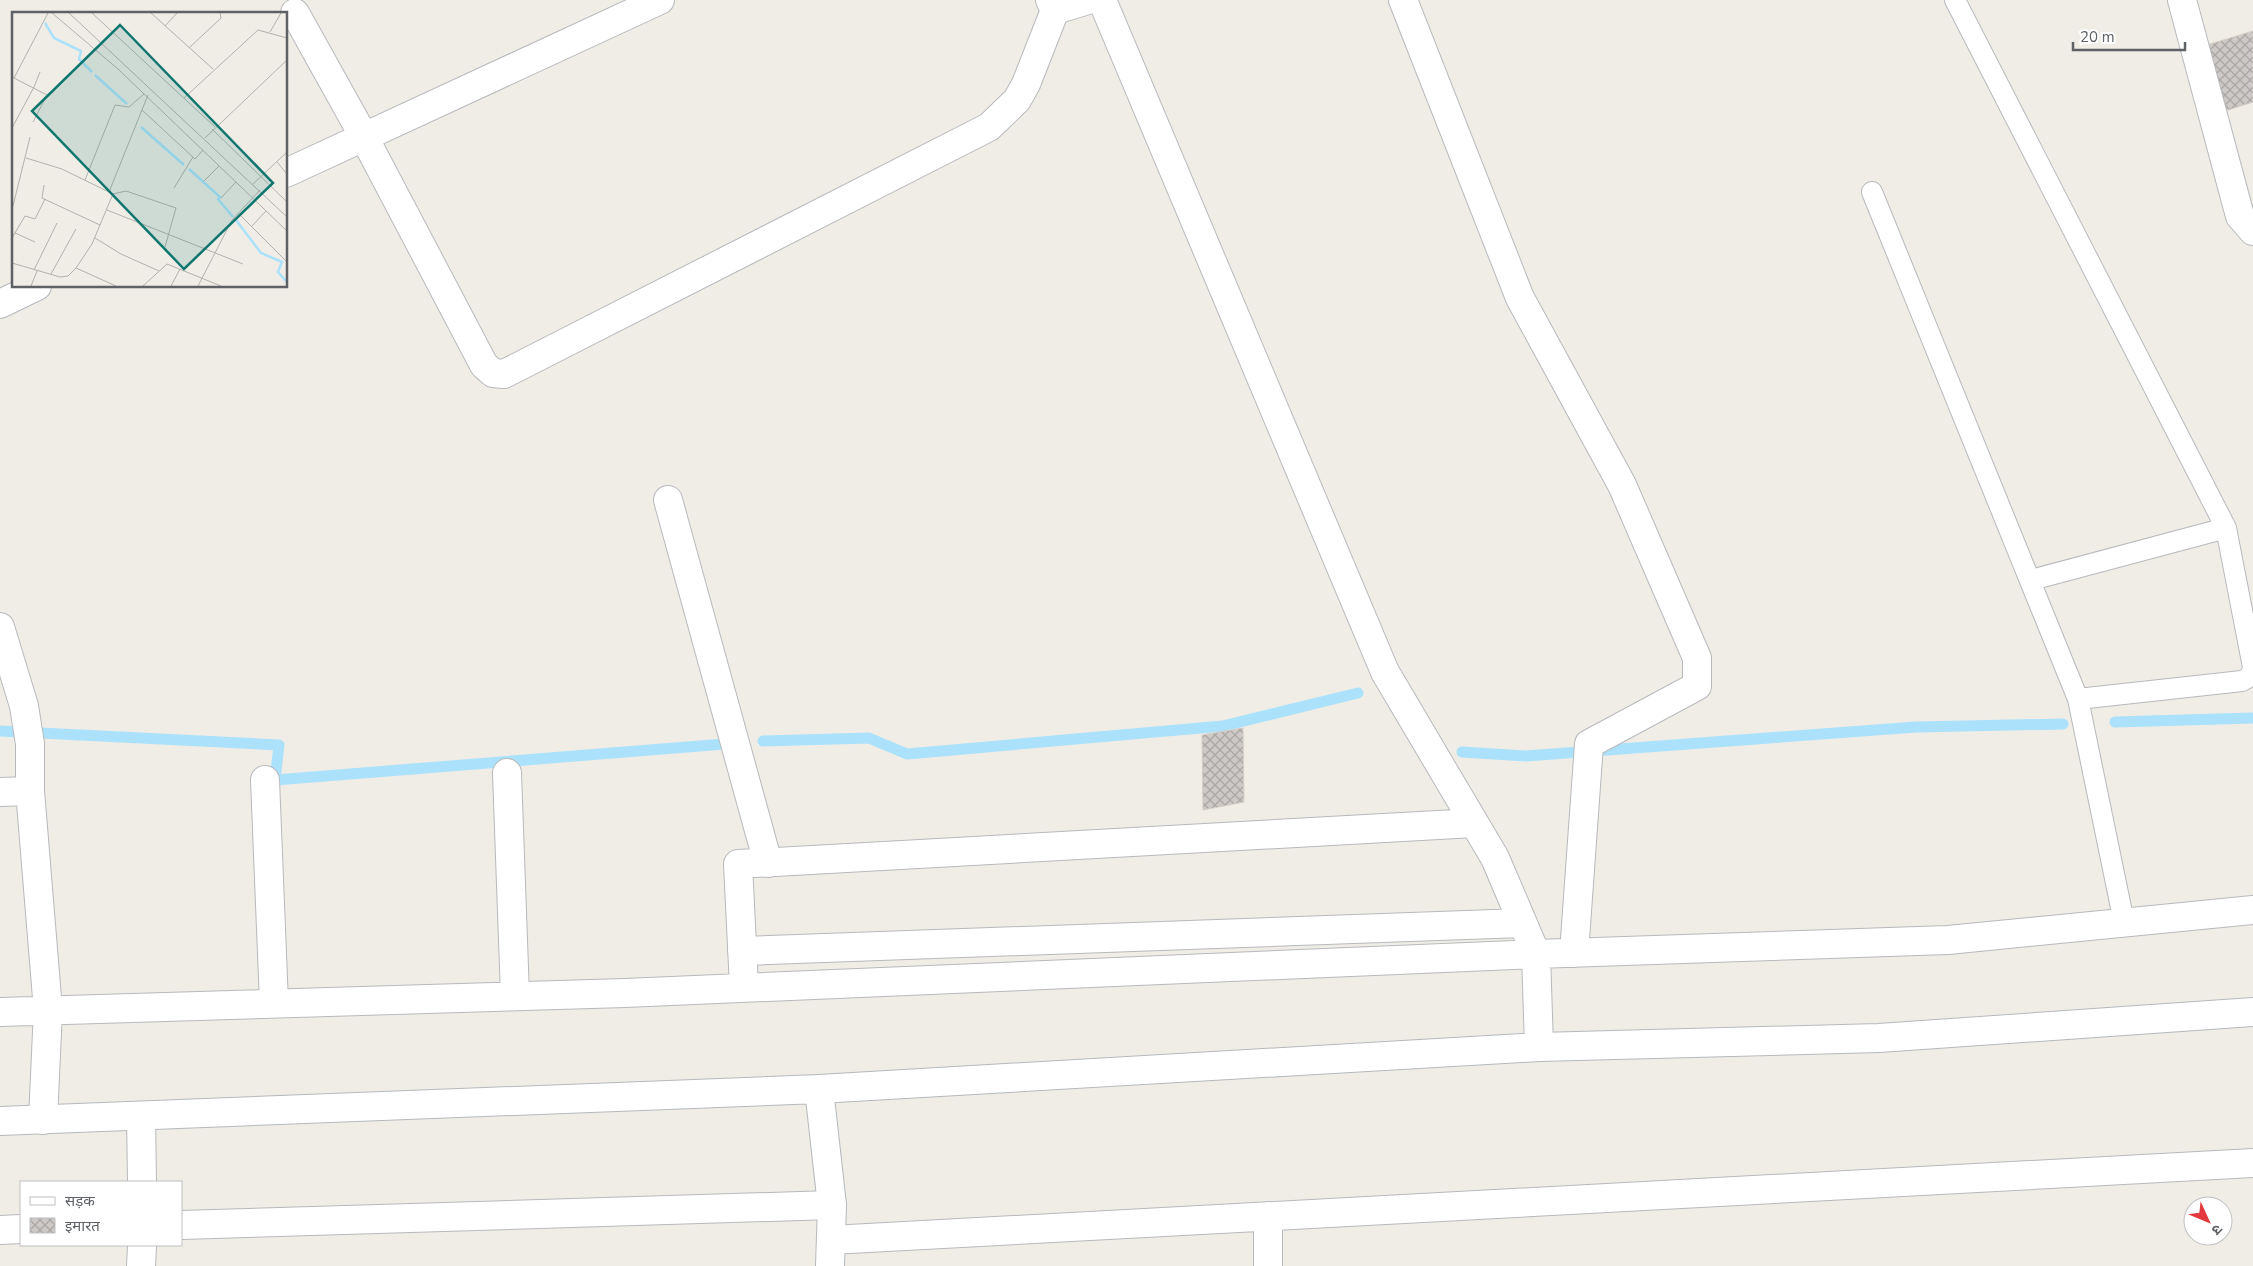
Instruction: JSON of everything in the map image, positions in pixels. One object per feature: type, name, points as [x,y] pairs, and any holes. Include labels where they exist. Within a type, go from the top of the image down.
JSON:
[{"type":"street","points":[[288,172],[660,0]]},
{"type":"street","points":[[295,13],[364,137],[484,365],[493,373],[504,374],[989,127],[1017,100],[1026,84],[1052,5],[1088,0]]},
{"type":"street","points":[[1102,0],[1385,672],[1495,858],[1536,954],[1539,1047]]},
{"type":"street","points":[[1403,0],[1520,298],[1622,485],[1697,658],[1697,686],[1590,744],[1574,953]]},
{"type":"street","points":[[2182,0],[2240,216],[2253,231]]},
{"type":"street","points":[[0,304],[33,288]]},
{"type":"street","points":[[668,500],[768,863]]},
{"type":"street","points":[[0,628],[24,706],[30,744],[30,791],[48,1010],[43,1120]]},
{"type":"street","points":[[507,773],[515,996]]},
{"type":"street","points":[[265,780],[274,1003]]},
{"type":"street","points":[[0,792],[30,791]]},
{"type":"street","points":[[744,987],[738,864],[1474,824]]},
{"type":"street","points":[[0,1012],[515,996],[1536,954],[1948,940],[2253,910]]},
{"type":"street","points":[[742,951],[1522,923]]},
{"type":"street","points":[[0,1121],[141,1117],[819,1089],[1539,1047],[1879,1038],[2253,1012]]},
{"type":"street","points":[[819,1089],[832,1205],[830,1253],[1268,1216],[2253,1163]]},
{"type":"street","points":[[141,1117],[142,1181]]},
{"type":"street","points":[[182,1225],[832,1205]]},
{"type":"street","points":[[1268,1216],[1268,1266]]},
{"type":"street","points":[[0,1230],[20,1229]]},
{"type":"street","points":[[141,1266],[142,1246]]},
{"type":"lane","points":[[1955,0],[2226,528],[2253,667],[2250,676],[2242,681],[2078,699]]},
{"type":"lane","points":[[1872,192],[2078,699],[2124,922]]},
{"type":"lane","points":[[2031,580],[2226,528]]},
{"type":"building","points":[[2253,31],[2253,102],[2225,111],[2204,46]]},
{"type":"building","points":[[1243,728],[1244,802],[1203,810],[1202,735]]},
{"type":"waterway","points":[[763,741],[869,738],[907,754],[1223,726],[1358,693]]},
{"type":"waterway","points":[[2115,722],[2253,718]]},
{"type":"waterway","points":[[1462,752],[1526,756],[1916,727],[2063,724]]},
{"type":"waterway","points":[[0,731],[279,745],[275,780],[725,744]]}]
